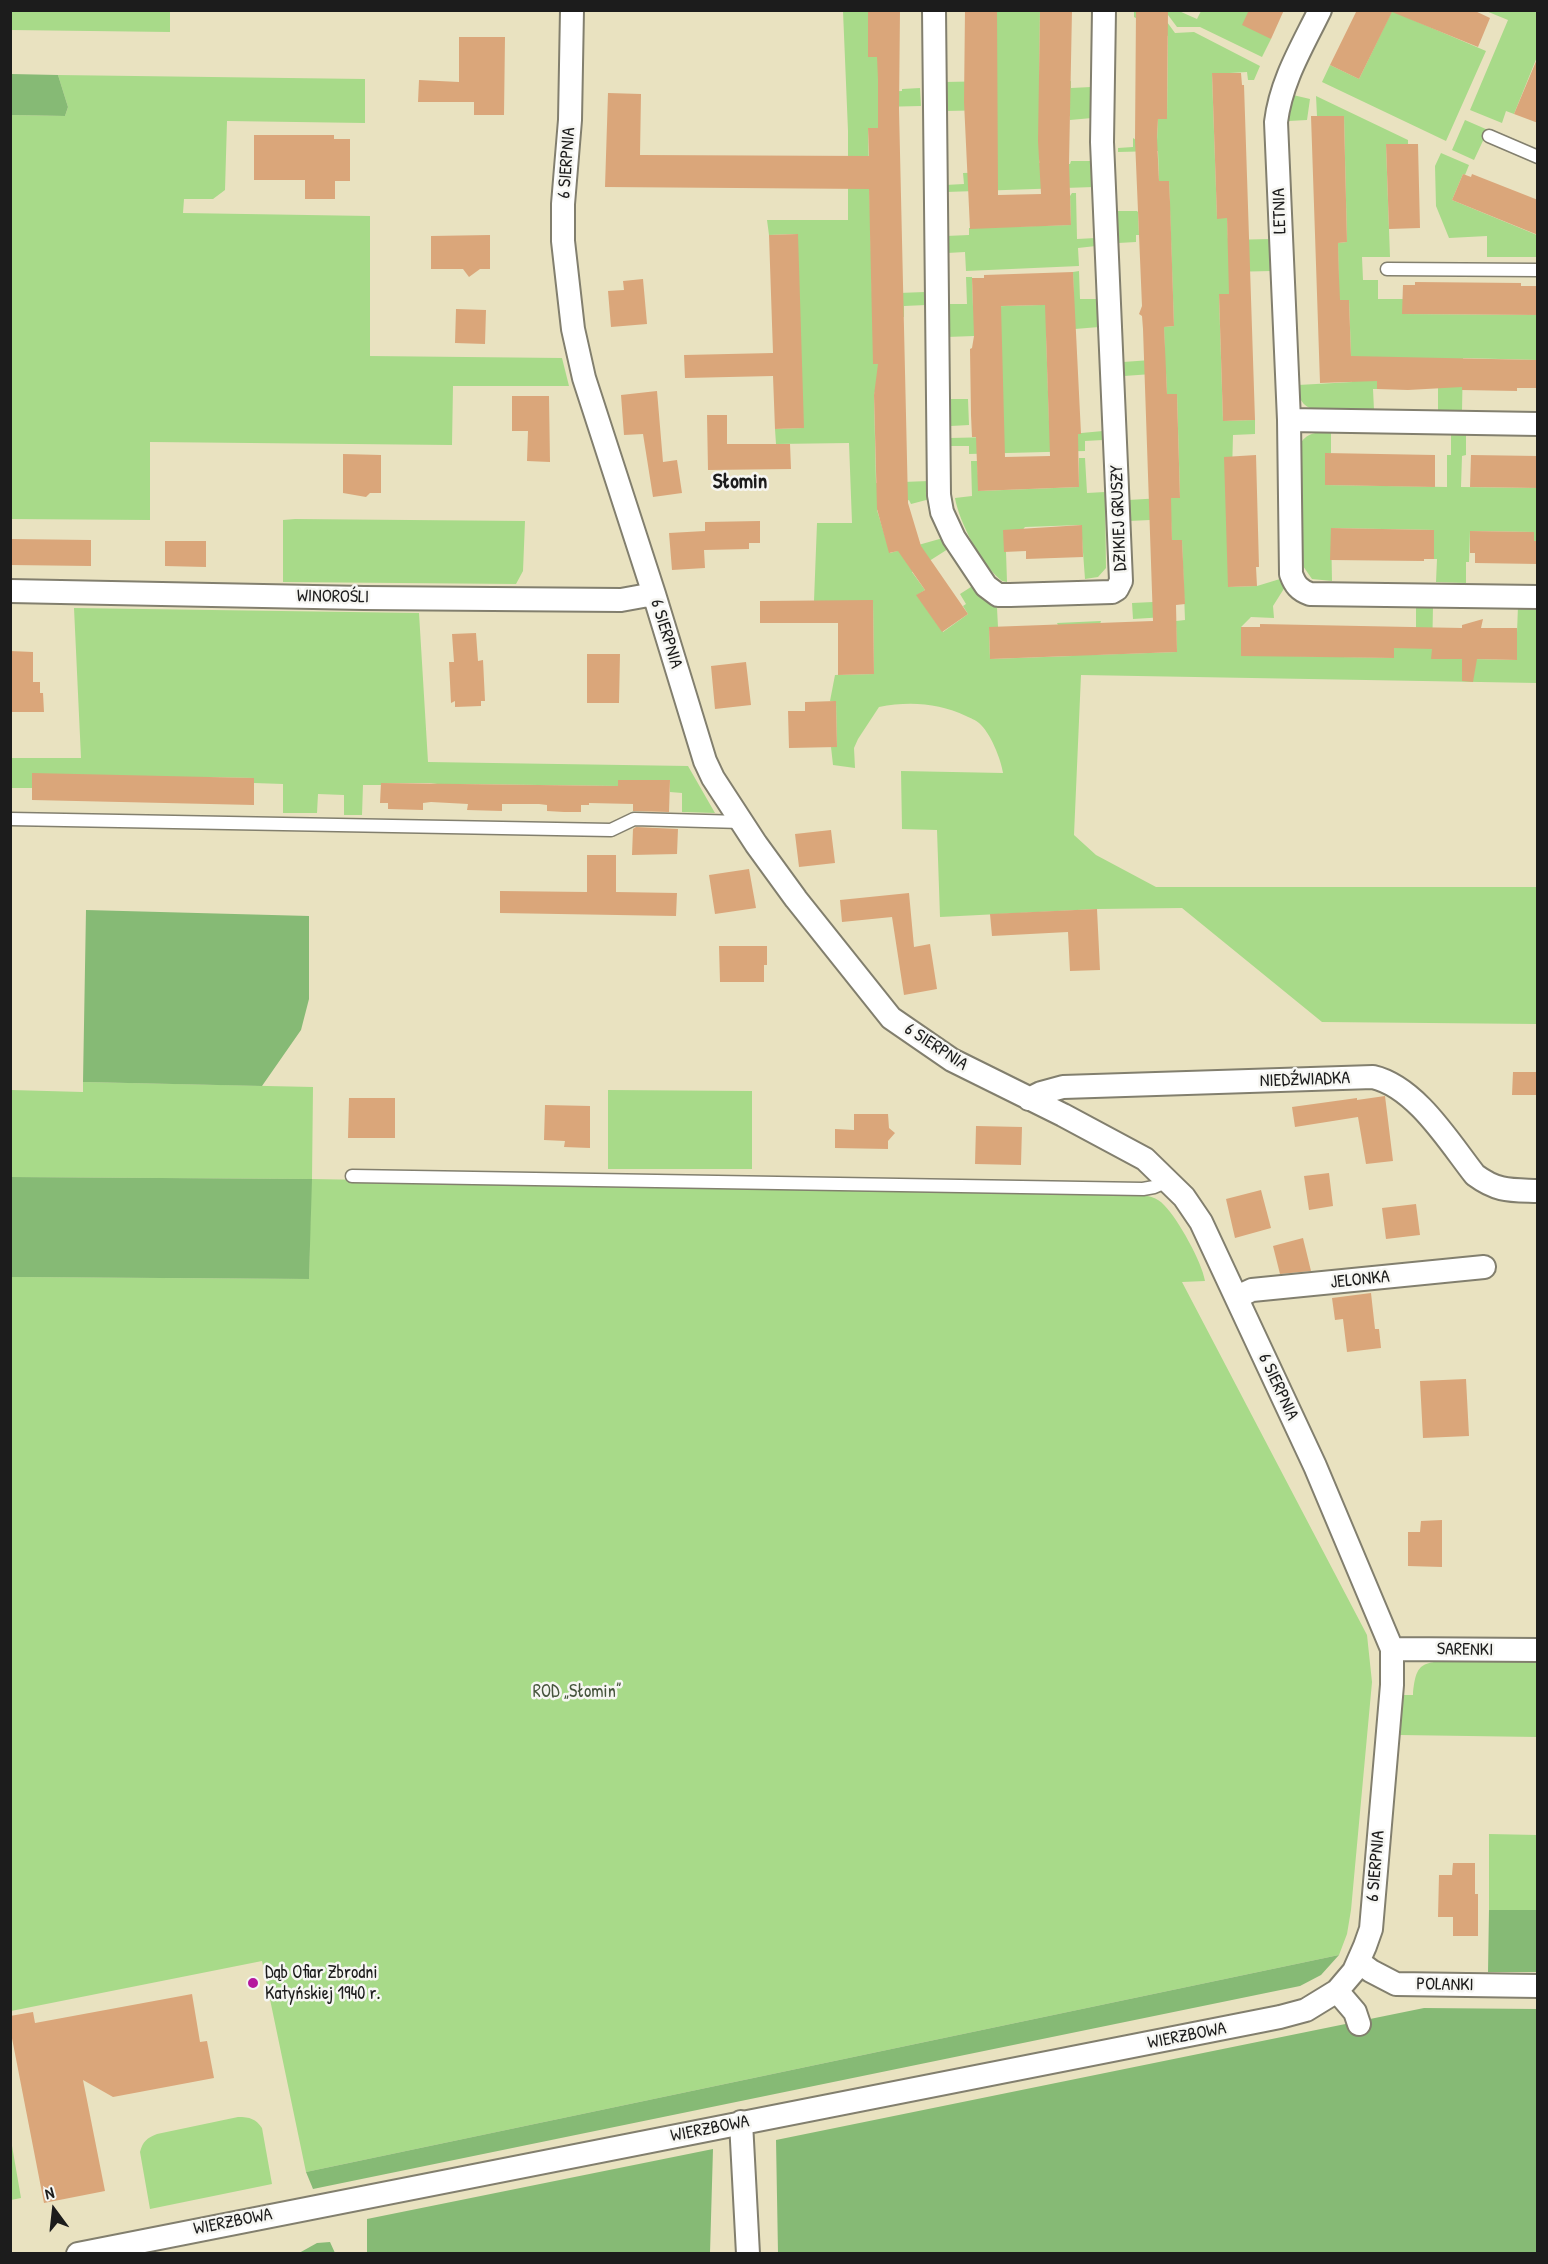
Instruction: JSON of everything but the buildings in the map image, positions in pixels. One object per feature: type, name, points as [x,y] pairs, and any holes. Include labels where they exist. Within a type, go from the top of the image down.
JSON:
[{"type":"street","name":"6 SIERPNIA","points":[[572,10],[570,120],[563,204],[563,241],[573,329],[584,378],[712,778],[796,899],[891,1018],[952,1060],[1134,1152],[1184,1197],[1201,1222],[1315,1466],[1392,1649],[1392,1685],[1371,1929],[1359,1962],[1337,1991]]},
{"type":"street","name":"DZIKIEJ GRUSZY","points":[[934,10],[939,495],[942,512],[954,538],[986,586],[998,595],[1010,596],[1112,592],[1117,589],[1121,581],[1102,142],[1104,10]]},
{"type":"street","name":"LETNIA","points":[[1320,10],[1286,79],[1276,122],[1289,420],[1291,574],[1300,590],[1310,594],[1538,597]]},
{"type":"street","points":[[1289,420],[1538,424]]},
{"type":"street","name":"WINOROŚLI","points":[[10,591],[610,600],[634,599],[654,594]]},
{"type":"street","name":"NIEDŹWIADKA","points":[[1029,1099],[1041,1093],[1063,1088],[1373,1077],[1386,1080],[1416,1101],[1475,1175],[1486,1183],[1503,1190],[1538,1191]]},
{"type":"street","name":"JELONKA","points":[[1237,1297],[1252,1290],[1484,1267]]},
{"type":"street","name":"SARENKI","points":[[1392,1649],[1538,1650]]},
{"type":"street","name":"POLANKI","points":[[1359,1962],[1396,1984],[1538,1986]]},
{"type":"street","points":[[1337,1991],[1355,2012],[1359,2024]]},
{"type":"street","name":"WIERZBOWA","points":[[78,2253],[129,2248],[741,2122],[1280,2017],[1306,2010],[1337,1991]]},
{"type":"street","points":[[741,2122],[748,2253]]},
{"type":"lane","points":[[1489,136],[1538,157]]},
{"type":"lane","points":[[1387,269],[1538,270]]},
{"type":"lane","points":[[10,819],[611,830],[634,819],[741,822]]},
{"type":"lane","points":[[352,1176],[1143,1189],[1154,1188],[1168,1181]]},
{"type":"green space","points":[[11,10],[170,11],[170,32],[11,30]]},
{"type":"green space","points":[[843,11],[868,11],[868,57],[878,57],[878,92],[920,88],[921,106],[878,107],[878,128],[868,129],[872,294],[925,292],[926,305],[904,306],[904,317],[873,318],[883,364],[874,395],[876,483],[929,481],[930,499],[911,504],[909,500],[877,510],[890,553],[943,538],[948,549],[912,572],[925,590],[917,595],[943,632],[968,614],[963,606],[966,604],[960,594],[974,585],[981,595],[997,608],[998,627],[989,628],[990,659],[1072,656],[1071,625],[1058,625],[1057,623],[1101,621],[1100,624],[1091,624],[1092,655],[1177,652],[1176,621],[1185,620],[1182,540],[1172,540],[1171,519],[1129,521],[1128,500],[1180,497],[1177,394],[1167,394],[1166,373],[1124,376],[1123,362],[1165,359],[1164,327],[1174,326],[1169,181],[1159,181],[1158,151],[1118,152],[1118,148],[1133,147],[1133,138],[1157,140],[1158,119],[1167,119],[1168,36],[1134,17],[1134,11],[1159,11],[1175,33],[1194,32],[1260,66],[1254,80],[1248,80],[1247,72],[1212,74],[1217,218],[1227,218],[1228,240],[1270,239],[1271,271],[1229,272],[1229,294],[1219,295],[1223,421],[1255,420],[1255,434],[1233,435],[1229,587],[1257,586],[1280,579],[1285,587],[1273,606],[1274,618],[1251,617],[1241,627],[1241,655],[1393,658],[1394,648],[1416,648],[1416,606],[1433,606],[1432,658],[1516,660],[1518,606],[1536,606],[1537,683],[1081,675],[1074,835],[1096,855],[1156,887],[1537,887],[1537,1024],[1322,1022],[1182,908],[1097,909],[940,917],[937,830],[902,829],[901,771],[1003,773],[991,739],[983,727],[976,721],[956,712],[935,706],[901,704],[879,707],[854,748],[855,768],[833,765],[831,747],[837,746],[836,702],[830,701],[835,675],[874,674],[873,601],[814,601],[817,523],[852,523],[849,443],[776,444],[775,429],[803,428],[797,234],[769,235],[767,220],[848,220],[848,131]]},
{"type":"green space","points":[[997,11],[1040,11],[1039,81],[1071,81],[1071,88],[1091,87],[1092,118],[1070,120],[1070,116],[1039,117],[1039,163],[1070,164],[1071,161],[1093,161],[1094,187],[946,192],[945,185],[964,184],[963,173],[997,172],[996,110],[945,111],[944,82],[996,81]]},
{"type":"green space","points":[[1165,11],[1179,11],[1197,19],[1201,11],[1249,11],[1271,39],[1262,57],[1200,27],[1177,27]]},
{"type":"green space","points":[[1392,11],[1486,51],[1446,141],[1322,82],[1330,65],[1359,79]]},
{"type":"green space","points":[[1486,11],[1537,11],[1537,57],[1514,114],[1506,111],[1502,123],[1470,110],[1508,20]]},
{"type":"green space","points":[[11,74],[58,75],[68,107],[65,116],[11,115]]},
{"type":"green space","points":[[58,75],[365,79],[365,123],[227,121],[225,190],[213,199],[184,199],[183,213],[370,216],[370,356],[562,358],[569,386],[453,386],[452,445],[150,442],[150,520],[11,519],[11,115],[65,116],[68,107]]},
{"type":"green space","points":[[1293,95],[1310,99],[1307,120],[1289,121],[1289,107]]},
{"type":"green space","points":[[1316,96],[1408,140],[1408,144],[1386,145],[1390,257],[1362,257],[1363,280],[1378,280],[1378,299],[1403,299],[1403,314],[1537,315],[1537,360],[1463,358],[1462,411],[1438,411],[1438,388],[1377,357],[1377,389],[1373,389],[1374,410],[1312,409],[1301,400],[1298,385],[1352,382],[1349,300],[1339,300],[1338,243],[1347,242],[1344,116],[1317,116]]},
{"type":"green space","points":[[1465,120],[1488,130],[1474,160],[1452,150]]},
{"type":"green space","points":[[1441,153],[1469,165],[1452,200],[1537,235],[1537,257],[1487,257],[1487,236],[1449,238],[1436,206],[1435,166]]},
{"type":"green space","points":[[1076,193],[1077,239],[1096,238],[1096,246],[1078,248],[1079,266],[966,271],[965,252],[947,253],[946,236],[969,235],[969,228],[1071,225],[1070,196]]},
{"type":"green space","points":[[1117,211],[1138,212],[1139,235],[1136,235],[1136,242],[1118,243]]},
{"type":"green space","points":[[1079,271],[1080,299],[1098,299],[1099,327],[1075,329],[1075,333],[1046,334],[1049,421],[1060,435],[1103,431],[1103,440],[1085,441],[1085,451],[969,454],[969,446],[950,446],[950,438],[993,437],[1001,335],[947,337],[946,304],[967,304],[966,277],[972,277],[973,307],[1074,304],[1073,272]]},
{"type":"green space","points":[[951,399],[968,399],[969,425],[951,426]]},
{"type":"green space","points":[[1331,432],[1331,453],[1325,454],[1325,485],[1447,487],[1447,455],[1451,455],[1451,434],[1466,434],[1466,455],[1462,456],[1461,487],[1537,488],[1537,541],[1534,541],[1534,532],[1470,531],[1466,583],[1436,582],[1437,559],[1434,559],[1434,530],[1331,528],[1332,581],[1312,579],[1303,566],[1299,446],[1309,435]]},
{"type":"green space","points":[[1079,458],[1085,458],[1087,493],[1105,492],[1106,568],[1098,577],[1085,579],[1081,525],[1025,527],[1004,552],[1006,552],[1007,582],[1002,581],[979,554],[966,531],[957,508],[955,498],[972,496],[971,461],[977,461],[979,491],[1079,487]]},
{"type":"green space","points":[[283,520],[525,521],[523,571],[516,584],[283,582]]},
{"type":"green space","points":[[1153,602],[1165,617],[1133,619],[1132,603]]},
{"type":"green space","points":[[74,608],[419,613],[428,762],[688,766],[715,813],[682,812],[682,793],[670,792],[670,781],[618,786],[460,784],[460,787],[430,783],[381,783],[381,785],[363,785],[362,815],[344,815],[344,795],[318,794],[317,813],[283,813],[283,784],[254,783],[254,778],[205,777],[11,788],[11,758],[81,758]]},
{"type":"green space","points":[[86,910],[309,916],[309,999],[301,1030],[262,1086],[83,1082]]},
{"type":"green space","name":"ROD „Słomin”","points":[[83,1082],[313,1087],[312,1179],[1138,1194],[1158,1200],[1170,1212],[1182,1230],[1199,1263],[1205,1281],[1182,1282],[1367,1635],[1372,1682],[1351,1910],[1347,1934],[1339,1955],[306,2172],[262,1961],[11,2011],[11,1277],[309,1279],[311,1179],[11,1177],[11,1090],[83,1092]]},
{"type":"green space","points":[[608,1090],[752,1091],[752,1169],[608,1169]]},
{"type":"green space","points":[[11,1177],[312,1179],[309,1279],[11,1277]]},
{"type":"green space","points":[[1457,1658],[1537,1659],[1537,1737],[1400,1735],[1403,1695],[1413,1695],[1416,1675],[1420,1669],[1429,1663]]},
{"type":"green space","points":[[1489,1834],[1537,1835],[1537,1910],[1489,1910]]},
{"type":"green space","points":[[1489,1910],[1537,1910],[1537,1972],[1488,1972]]},
{"type":"green space","points":[[1339,1955],[1321,1975],[1300,1986],[313,2189],[306,2172]]},
{"type":"green space","points":[[1424,2008],[1537,2009],[1537,2253],[778,2253],[776,2140]]},
{"type":"green space","points":[[238,2117],[252,2119],[262,2128],[272,2184],[150,2209],[140,2152],[146,2140],[157,2134]]},
{"type":"green space","points":[[11,2140],[21,2198],[10,2200]]},
{"type":"green space","points":[[713,2149],[710,2253],[367,2253],[367,2219]]},
{"type":"green space","points":[[330,2242],[335,2253],[299,2253],[317,2243]]},
{"type":"place","name":"Dąb Ofiar Zbrodni Katyńskiej 1940 r.","points":[[253,1983]]},
{"type":"district","name":"Słomin","points":[[740,482]]}]
